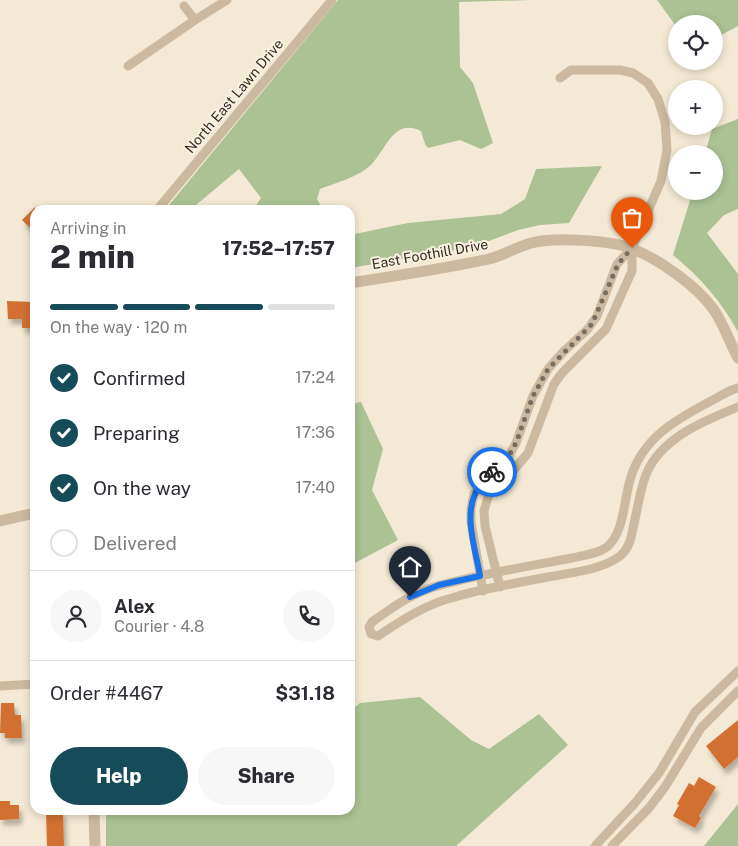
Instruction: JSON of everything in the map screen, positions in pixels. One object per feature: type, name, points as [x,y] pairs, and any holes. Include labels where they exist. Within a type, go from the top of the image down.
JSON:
[{"type":"street","points":[[128,66],[227,0]]},
{"type":"street","name":"North East Lawn Drive","points":[[161,205],[332,0]]},
{"type":"street","points":[[184,6],[195,20]]},
{"type":"street","points":[[483,590],[471,522],[474,494],[508,457],[516,443],[533,396],[548,369],[592,324],[618,264],[632,248],[661,181],[667,150],[665,122],[658,99],[648,83],[633,73],[626,72],[571,70],[560,78]]},
{"type":"street","name":"East Foothill Drive","points":[[355,283],[488,259],[532,243],[572,239],[632,248]]},
{"type":"street","points":[[632,248],[676,274],[702,296],[714,311],[738,358]]},
{"type":"street","points":[[500,587],[485,526],[484,511],[488,497],[494,487],[512,472],[528,453],[554,384],[562,373],[606,329],[632,271],[632,248]]},
{"type":"street","points":[[738,388],[701,406],[662,429],[654,438],[635,466],[622,518],[614,537],[606,548],[601,551],[439,585],[410,597],[372,622],[368,627],[369,631],[374,636],[378,636],[406,617],[434,603],[483,590],[579,572],[611,562],[626,550],[631,540],[646,475],[666,447],[679,436],[738,407]]},
{"type":"street","points":[[0,521],[12,520],[30,515]]},
{"type":"street","points":[[595,846],[659,774],[695,712],[738,671]]},
{"type":"street","points":[[0,686],[30,684]]},
{"type":"street","points":[[612,846],[649,808],[665,787],[701,728],[738,691]]},
{"type":"street","points":[[680,736],[692,744]]},
{"type":"street","points":[[94,815],[95,846]]},
{"type":"green space","points":[[338,0],[531,0],[459,2],[460,67],[473,83],[493,143],[481,149],[460,140],[428,148],[421,131],[411,128],[402,129],[395,133],[373,163],[362,172],[320,189],[317,199],[320,205],[256,205],[261,198],[239,169],[196,205],[169,205]]},
{"type":"green space","points":[[657,0],[738,0],[738,26],[723,34],[723,15],[668,15]]},
{"type":"green space","points":[[738,119],[738,209],[724,215],[707,233],[738,274],[738,332],[710,290],[673,255],[690,200],[723,200],[723,145],[708,145],[710,135],[723,135],[723,125]]},
{"type":"green space","points":[[602,166],[569,223],[540,225],[518,230],[462,249],[355,267],[355,234],[408,223],[501,214],[525,199],[536,169]]},
{"type":"green space","points":[[361,402],[383,449],[372,490],[398,540],[355,563],[355,403]]},
{"type":"green space","points":[[420,697],[471,740],[489,749],[539,714],[568,745],[456,846],[106,846],[106,815],[355,815],[355,707],[360,703]]},
{"type":"green space","points":[[738,804],[738,846],[704,846]]},
{"type":"building","points":[[30,212],[30,228],[22,220]]},
{"type":"building","points":[[7,301],[30,302],[30,328],[22,328],[22,319],[8,319]]},
{"type":"building","points":[[1,703],[14,703],[15,715],[21,715],[22,738],[5,738],[5,733],[0,733]]},
{"type":"building","points":[[738,720],[738,757],[724,769],[706,746]]},
{"type":"building","points":[[699,777],[716,787],[699,816],[701,818],[695,828],[673,816],[679,805],[677,804],[689,783],[694,786]]},
{"type":"building","points":[[0,801],[10,801],[10,805],[19,805],[19,819],[0,820]]},
{"type":"building","points":[[46,815],[63,815],[64,846],[47,846]]},
{"type":"way so far","points":[[492,472],[508,457],[516,443],[533,396],[548,369],[563,352],[588,330],[597,316],[618,264],[632,248]]},
{"type":"route","points":[[410,597],[439,585],[480,576],[472,531],[471,508],[474,494],[492,472]]}]
